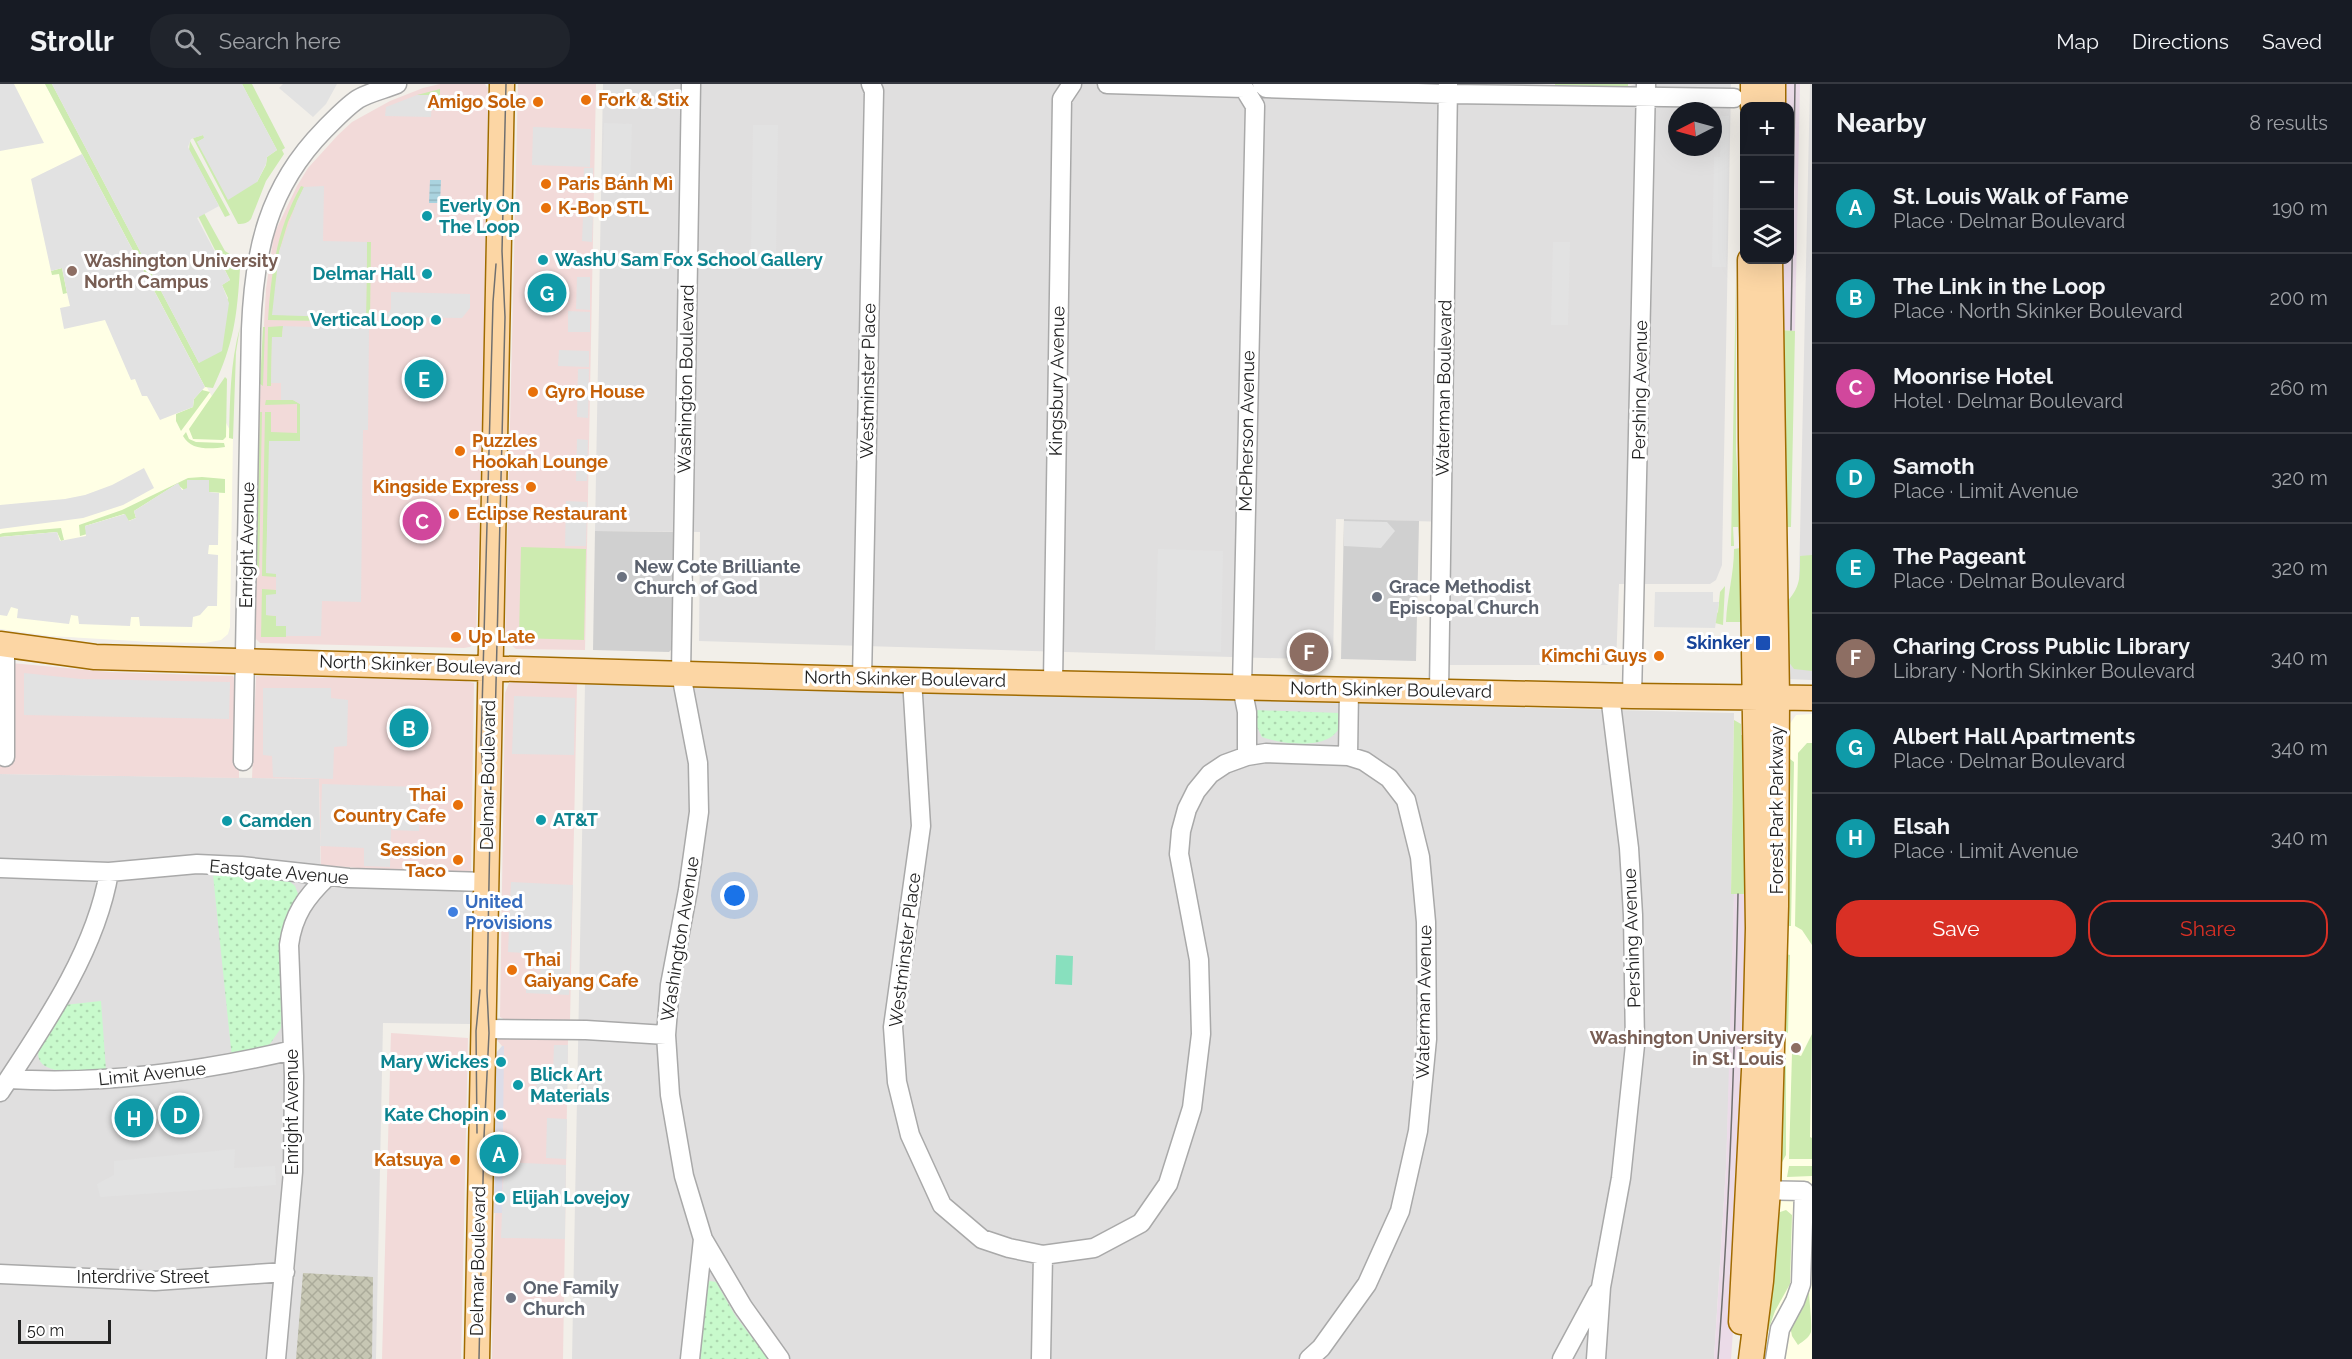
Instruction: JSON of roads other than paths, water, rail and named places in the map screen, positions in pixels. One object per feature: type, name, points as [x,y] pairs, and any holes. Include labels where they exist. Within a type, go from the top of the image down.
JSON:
[{"type":"main road","name":"Delmar Boulevard","points":[[477,1359],[502,84]]},
{"type":"main road","points":[[1773,84],[1773,102]]},
{"type":"main road","name":"Forest Park Parkway","points":[[1750,264],[1752,553],[1766,697]]},
{"type":"main road","name":"Forest Park Parkway","points":[[1740,1359],[1758,1190],[1776,939],[1766,697],[1770,264]]},
{"type":"main road","name":"North Skinker Boulevard","points":[[2,644],[95,657],[862,679],[1621,696],[1812,698]]},
{"type":"main road","name":"Forest Park Parkway","points":[[1751,1359],[1761,1281],[1758,1190]]},
{"type":"street","points":[[359,92],[397,84]]},
{"type":"street","name":"Washington Boulevard","points":[[681,674],[691,84]]},
{"type":"street","name":"Westminster Place","points":[[862,679],[874,103],[874,91],[871,84]]},
{"type":"street","name":"Kingsbury Avenue","points":[[1053,682],[1062,99],[1072,84]]},
{"type":"street","name":"McPherson Avenue","points":[[1107,84],[1244,88],[1255,106],[1242,687],[1247,712],[1247,756]]},
{"type":"street","points":[[1262,84],[1266,88],[1646,90],[1747,96]]},
{"type":"street","name":"Waterman Boulevard","points":[[1439,691],[1448,89]]},
{"type":"street","name":"Pershing Avenue","points":[[1596,1359],[1601,1287],[1622,1178],[1635,1045],[1632,915],[1621,696],[1635,586],[1646,90]]},
{"type":"street","name":"Enright Avenue","points":[[243,761],[251,329],[259,249],[270,211],[289,174],[314,141],[359,92]]},
{"type":"street","points":[[2,644],[4,758]]},
{"type":"street","name":"Washington Avenue","points":[[681,674],[698,763],[699,812],[688,890],[670,985],[666,1035],[670,1095],[684,1176],[703,1239],[743,1307],[780,1359]]},
{"type":"street","name":"Westminster Place","points":[[912,679],[921,826],[893,1027],[897,1082],[910,1135],[942,1205],[982,1239],[1009,1248],[1043,1255]]},
{"type":"street","points":[[1348,689],[1348,756]]},
{"type":"street","name":"Waterman Avenue","points":[[1247,756],[1266,753],[1348,756],[1364,761],[1389,778],[1406,800],[1420,857],[1424,888],[1427,1039],[1418,1131],[1400,1211],[1367,1284],[1321,1348],[1309,1359]]},
{"type":"street","points":[[1041,1359],[1043,1255],[1094,1248],[1141,1222],[1168,1184],[1192,1108],[1201,1034],[1199,960],[1179,854],[1181,831],[1187,809],[1196,791],[1210,774],[1225,764],[1247,756]]},
{"type":"street","name":"Eastgate Avenue","points":[[0,868],[109,872],[197,864],[241,866],[327,877],[486,882]]},
{"type":"street","points":[[4,1085],[68,983],[98,916],[109,872]]},
{"type":"street","name":"Enright Avenue","points":[[276,1359],[293,1172],[293,1050],[289,962],[291,929],[300,907],[327,877]]},
{"type":"street","points":[[483,1029],[577,1029],[666,1035]]},
{"type":"street","name":"Limit Avenue","points":[[4,1085],[133,1078],[201,1070],[293,1050]]},
{"type":"street","points":[[1758,1190],[1803,1191],[1802,1284],[1780,1329],[1775,1359]]},
{"type":"street","name":"Washington Avenue","points":[[690,1359],[703,1239]]},
{"type":"street","name":"Interdrive Street","points":[[0,1274],[155,1281],[285,1272]]},
{"type":"street","name":"Pershing Avenue","points":[[1562,1359],[1601,1287]]},
{"type":"water","points":[[430,180],[441,180],[440,203],[429,203]]},
{"type":"tram line","points":[[479,1359],[484,1137],[489,1033],[487,991],[491,775],[495,725],[505,317],[502,251],[506,84]]},
{"type":"tram line","points":[[1791,330],[1795,84]]},
{"type":"tram line","points":[[484,780],[481,747],[493,302],[496,264]]},
{"type":"tram line","points":[[1718,1359],[1726,1243],[1738,894]]},
{"type":"tram line","points":[[477,1133],[476,1031],[480,990]]},
{"type":"place","name":"Fork & Stix","points":[[586,100]]},
{"type":"place","name":"Amigo Sole","points":[[538,102]]},
{"type":"place","name":"Paris Bánh Mì","points":[[546,184]]},
{"type":"place","name":"K-Bop STL","points":[[546,208]]},
{"type":"place","name":"Everly On The Loop","points":[[427,216]]},
{"type":"place","name":"WashU Sam Fox School Gallery","points":[[543,260]]},
{"type":"place","name":"Washington University North Campus","points":[[72,271]]},
{"type":"place","name":"Delmar Hall","points":[[427,274]]},
{"type":"place","name":"Albert Hall Apartments","points":[[547,293]]},
{"type":"place","name":"Vertical Loop","points":[[436,320]]},
{"type":"place","name":"The Pageant","points":[[424,379]]},
{"type":"place","name":"Gyro House","points":[[533,392]]},
{"type":"place","name":"Puzzles Hookah Lounge","points":[[460,451]]},
{"type":"place","name":"Kingside Express","points":[[531,487]]},
{"type":"place","name":"Eclipse Restaurant","points":[[454,514]]},
{"type":"place","name":"Moonrise Hotel","points":[[422,521]]},
{"type":"place","name":"New Cote Brilliante Church of God","points":[[622,577]]},
{"type":"place","name":"Grace Methodist Episcopal Church","points":[[1377,597]]},
{"type":"place","name":"Up Late","points":[[456,637]]},
{"type":"place","name":"Skinker","points":[[1763,643]]},
{"type":"place","name":"Charing Cross Public Library","points":[[1309,652]]},
{"type":"place","name":"Kimchi Guys","points":[[1659,656]]},
{"type":"place","name":"The Link in the Loop","points":[[409,728]]},
{"type":"place","name":"Thai Country Cafe","points":[[458,805]]},
{"type":"place","name":"AT&T","points":[[541,820]]},
{"type":"place","name":"Camden","points":[[227,821]]},
{"type":"place","name":"Session Taco","points":[[458,860]]},
{"type":"place","name":"United Provisions","points":[[453,912]]},
{"type":"place","name":"Thai Gaiyang Cafe","points":[[512,970]]},
{"type":"place","name":"Washington University in St. Louis","points":[[1796,1048]]},
{"type":"place","name":"Mary Wickes","points":[[501,1062]]},
{"type":"place","name":"Blick Art Materials","points":[[518,1085]]},
{"type":"place","name":"Samoth","points":[[180,1115]]},
{"type":"place","name":"Kate Chopin","points":[[501,1115]]},
{"type":"place","name":"Elsah","points":[[134,1118]]},
{"type":"place","name":"St. Louis Walk of Fame","points":[[499,1154]]},
{"type":"place","name":"Katsuya","points":[[455,1160]]},
{"type":"place","name":"Elijah Lovejoy","points":[[500,1198]]},
{"type":"place","name":"One Family Church","points":[[511,1298]]}]
